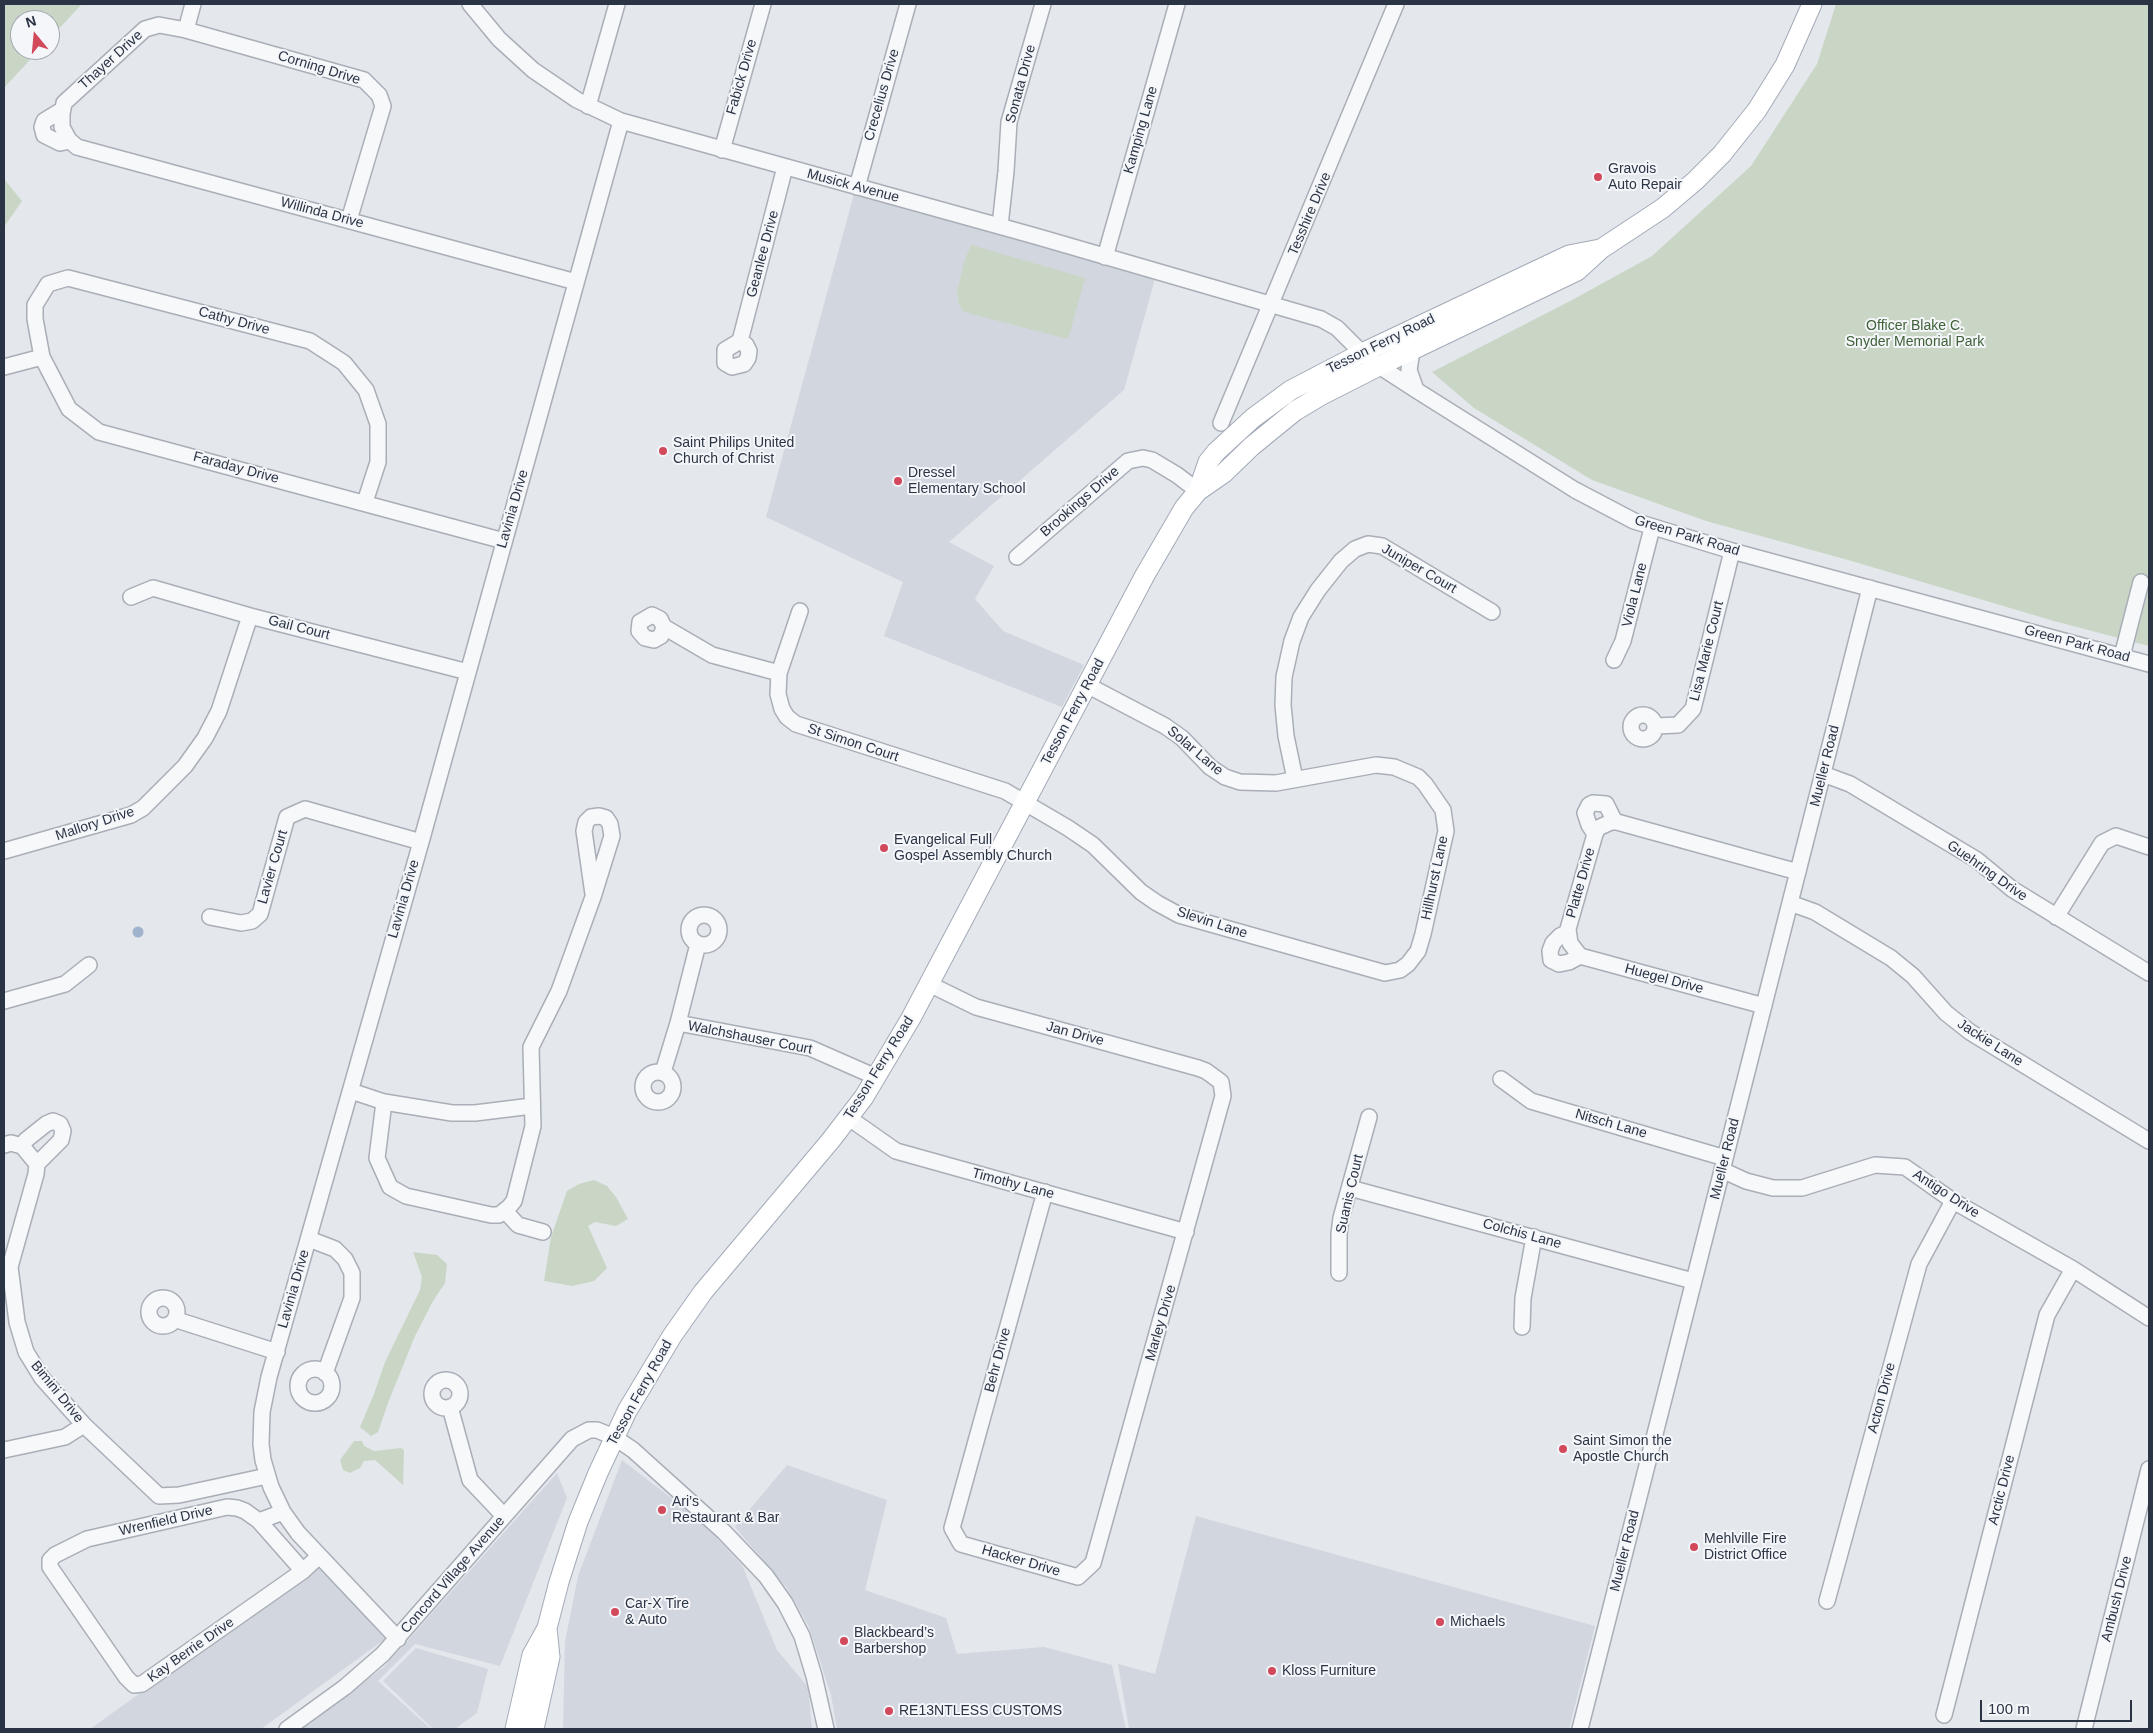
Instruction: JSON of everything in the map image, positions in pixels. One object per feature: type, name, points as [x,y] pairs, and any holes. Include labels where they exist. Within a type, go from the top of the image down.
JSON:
[{"type":"main road","name":"Tesson Ferry Road","points":[[1198,491],[1224,473],[1252,446],[1295,411],[1379,366],[1577,271],[1601,249],[1644,222],[1682,193],[1730,145],[1757,110],[1785,65],[1812,4]]},
{"type":"main road","name":"Tesson Ferry Road","points":[[515,1729],[532,1656],[547,1628],[578,1522],[614,1436],[653,1366],[688,1311],[720,1270],[849,1118],[876,1077],[929,984],[1167,535],[1198,491],[1208,462],[1253,418],[1291,390],[1362,353],[1569,255],[1601,249]]},
{"type":"main road","name":"Tesson Ferry Road","points":[[534,1729],[550,1657],[547,1628]]},
{"type":"street","points":[[186,30],[193,4]]},
{"type":"street","name":"Musick Avenue","points":[[470,4],[500,39],[524,62],[563,91],[588,106],[621,120],[722,150],[1272,303]]},
{"type":"street","points":[[588,106],[616,4]]},
{"type":"street","name":"Fabick Drive","points":[[722,150],[763,4]]},
{"type":"street","name":"Crecelius Drive","points":[[857,187],[908,4]]},
{"type":"street","name":"Sonata Drive","points":[[1000,226],[1009,122],[1043,4]]},
{"type":"street","name":"Kamping Lane","points":[[1105,257],[1178,4]]},
{"type":"street","name":"Tesshire Drive","points":[[1221,423],[1396,4]]},
{"type":"street","name":"Thayer Drive","points":[[62,110],[64,103],[145,29],[159,25],[186,30]]},
{"type":"street","name":"Corning Drive","points":[[186,30],[364,80],[380,95],[383,106],[349,220]]},
{"type":"street","points":[[62,110],[62,127],[70,141]]},
{"type":"street","name":"Willinda Drive","points":[[62,110],[44,121],[42,127],[44,135],[60,143],[70,141],[77,147],[576,282]]},
{"type":"street","name":"Lavinia Drive","points":[[398,1639],[298,1534],[283,1512],[267,1476],[261,1444],[262,1412],[276,1352],[421,842],[621,120]]},
{"type":"street","name":"Geanlee Drive","points":[[740,341],[786,167]]},
{"type":"street","name":"Cathy Drive","points":[[42,357],[35,318],[35,305],[48,284],[68,278],[310,341],[344,363],[366,390],[378,424],[378,462],[365,502]]},
{"type":"street","name":"Green Park Road","points":[[1272,303],[1309,314],[1329,323],[1346,335],[1362,353],[1379,366],[1575,490],[1622,516],[1652,528],[1732,551],[2149,664]]},
{"type":"street","points":[[1412,351],[1409,370],[1416,390]]},
{"type":"street","points":[[4,367],[42,357]]},
{"type":"street","name":"Faraday Drive","points":[[42,357],[69,409],[99,432],[365,502],[504,541]]},
{"type":"street","name":"Brookings Drive","points":[[1017,557],[1128,461],[1143,458],[1152,460],[1177,475],[1198,491]]},
{"type":"street","name":"Viola Lane","points":[[1614,660],[1624,641],[1652,528]]},
{"type":"street","name":"Juniper Court","points":[[1295,779],[1286,736],[1283,705],[1284,677],[1292,640],[1301,617],[1318,590],[1341,561],[1355,549],[1368,544],[1382,546],[1492,612]]},
{"type":"street","name":"Lisa Marie Court","points":[[1656,726],[1678,725],[1693,709],[1732,551]]},
{"type":"street","points":[[2122,656],[2141,582]]},
{"type":"street","name":"Gail Court","points":[[131,597],[153,588],[250,616],[468,672]]},
{"type":"street","name":"Mueller Road","points":[[1580,1729],[1870,588]]},
{"type":"street","name":"St Simon Court","points":[[800,611],[779,673],[778,694],[782,708],[796,724],[1005,791],[1024,804]]},
{"type":"street","name":"Mallory Drive","points":[[4,851],[131,815],[144,808],[185,766],[206,738],[219,711],[250,616]]},
{"type":"street","points":[[664,627],[712,654],[779,673]]},
{"type":"street","name":"Solar Lane","points":[[1087,685],[1165,726],[1182,738],[1210,767],[1225,777],[1258,784],[1386,765],[1410,772],[1425,784]]},
{"type":"street","name":"Guehring Drive","points":[[1823,774],[1850,784],[1977,860],[2012,889],[2149,973]]},
{"type":"street","name":"Hillhurst Lane","points":[[1400,970],[1408,964],[1418,951],[1446,831],[1443,810],[1425,784]]},
{"type":"street","name":"Slevin Lane","points":[[1024,804],[1068,828],[1093,846],[1141,892],[1157,904],[1178,915],[1385,972],[1400,970]]},
{"type":"street","name":"Lavier Court","points":[[210,917],[242,923],[252,921],[260,914],[287,817],[305,809],[421,842]]},
{"type":"street","name":"Platte Drive","points":[[1580,956],[1569,962],[1559,964],[1552,960],[1550,951],[1553,943],[1560,936],[1569,938],[1605,827],[1798,872]]},
{"type":"street","points":[[2056,917],[2102,843],[2116,836],[2149,847]]},
{"type":"street","points":[[384,1102],[377,1158],[390,1187],[406,1196],[491,1215],[499,1215],[506,1211],[514,1202],[533,1126],[531,1047],[559,991],[593,894]]},
{"type":"street","name":"Jackie Lane","points":[[1790,903],[1815,912],[1891,958],[1913,976],[1946,1013],[1970,1032],[2149,1141]]},
{"type":"street","points":[[1569,938],[1580,956]]},
{"type":"street","name":"Walchshauser Court","points":[[663,1072],[678,1023],[698,944]]},
{"type":"street","name":"Huegel Drive","points":[[1580,956],[1764,1006]]},
{"type":"street","points":[[4,1001],[65,984],[89,965]]},
{"type":"street","name":"Jan Drive","points":[[929,984],[976,1008],[1198,1068],[1206,1071],[1221,1082]]},
{"type":"street","name":"Walchshauser Court","points":[[678,1023],[810,1048],[876,1077]]},
{"type":"street","name":"Nitsch Lane","points":[[1502,1079],[1531,1101],[1724,1164]]},
{"type":"street","name":"Marley Drive","points":[[1093,1563],[1223,1096],[1221,1082]]},
{"type":"street","points":[[351,1091],[384,1102],[452,1113],[474,1113],[532,1106]]},
{"type":"street","name":"Suanis Court","points":[[1339,1273],[1339,1234],[1369,1117]]},
{"type":"street","name":"Timothy Lane","points":[[849,1118],[896,1152],[1186,1232]]},
{"type":"street","name":"Bimini Drive","points":[[4,1145],[11,1143],[29,1154],[36,1174],[7,1268],[17,1322],[26,1352],[42,1378],[84,1425],[159,1496],[180,1495],[267,1476]]},
{"type":"street","name":"Antigo Drive","points":[[1724,1164],[1746,1181],[1773,1188],[1802,1188],[1875,1165],[1905,1167],[1953,1201],[2072,1269],[2149,1318]]},
{"type":"street","name":"Colchis Lane","points":[[1350,1188],[1693,1281]]},
{"type":"street","name":"Behr Drive","points":[[952,1528],[1045,1192]]},
{"type":"street","name":"Acton Drive","points":[[1827,1601],[1919,1264],[1953,1201]]},
{"type":"street","points":[[506,1211],[518,1225],[543,1232]]},
{"type":"street","points":[[1522,1327],[1523,1298],[1534,1237]]},
{"type":"street","points":[[308,1239],[335,1249],[345,1259],[352,1273],[352,1298],[325,1373]]},
{"type":"street","name":"Arctic Drive","points":[[1944,1715],[2047,1315],[2072,1269]]},
{"type":"street","points":[[177,1320],[276,1352]]},
{"type":"street","points":[[450,1407],[470,1480],[504,1516]]},
{"type":"street","points":[[4,1450],[65,1437],[84,1425]]},
{"type":"street","name":"Concord Village Avenue","points":[[291,1728],[369,1668],[398,1639],[577,1434],[589,1430],[597,1430],[614,1436]]},
{"type":"street","points":[[614,1436],[660,1473],[724,1532],[749,1557],[776,1589],[785,1603],[807,1650],[826,1729]]},
{"type":"street","name":"Ambush Drive","points":[[2084,1729],[2149,1468]]},
{"type":"street","name":"Wrenfield Drive","points":[[50,1560],[60,1551],[87,1539],[227,1507],[245,1511],[259,1521],[303,1571]]},
{"type":"street","points":[[259,1521],[283,1512]]},
{"type":"street","name":"Hacker Drive","points":[[952,1528],[961,1544],[1078,1577],[1093,1563]]},
{"type":"street","name":"Kay Berrie Drive","points":[[50,1560],[50,1567],[54,1574],[126,1678],[134,1685],[142,1684],[303,1571],[319,1556]]},
{"type":"shaded area","name":"Dressel Elementary School","points":[[854,194],[1155,279],[1124,390],[949,542],[994,566],[975,599],[1003,631],[1084,665],[1062,707],[884,636],[903,582],[766,517]]},
{"type":"shaded area","points":[[622,1460],[700,1520],[742,1565],[777,1650],[808,1687],[812,1729],[563,1729],[565,1642],[578,1576]]},
{"type":"shaded area","points":[[787,1465],[887,1500],[865,1590],[946,1618],[957,1654],[1044,1647],[1112,1665],[1126,1729],[837,1729],[831,1695],[809,1627],[786,1587],[735,1527]]},
{"type":"shaded area","points":[[557,1473],[567,1498],[500,1666],[415,1644],[378,1681],[431,1729],[302,1729],[384,1667]]},
{"type":"shaded area","points":[[1196,1516],[1595,1626],[1569,1729],[1129,1729],[1118,1664],[1155,1674]]},
{"type":"shaded area","points":[[321,1564],[385,1639],[261,1729],[90,1729]]},
{"type":"shaded area","points":[[416,1648],[488,1669],[477,1713],[455,1729],[433,1729],[383,1681]]},
{"type":"green space","points":[[4,4],[82,4],[60,27],[60,10],[10,10],[10,60],[30,60],[4,88]]},
{"type":"green space","name":"Officer Blake C. Snyder Memorial Park","points":[[1836,4],[2149,4],[2149,646],[2054,621],[1848,560],[1706,521],[1592,480],[1474,408],[1432,372],[1574,299],[1652,256],[1751,166],[1817,64]]},
{"type":"green space","points":[[4,179],[22,201],[4,227]]},
{"type":"green space","points":[[971,245],[1085,278],[1068,339],[964,312],[959,305],[957,293],[964,262]]},
{"type":"green space","points":[[594,1180],[607,1186],[616,1197],[628,1219],[616,1226],[595,1222],[588,1226],[607,1268],[594,1281],[572,1286],[544,1281],[551,1237],[567,1191],[579,1184]]},
{"type":"green space","points":[[413,1252],[437,1255],[447,1264],[445,1283],[433,1301],[415,1336],[378,1432],[371,1436],[360,1427],[385,1362],[420,1290],[422,1277]]},
{"type":"green space","points":[[354,1441],[362,1441],[364,1446],[374,1451],[401,1448],[404,1450],[403,1485],[375,1460],[364,1461],[360,1468],[350,1473],[343,1470],[340,1460]]},
{"type":"water","points":[[138,926],[144,932],[138,938],[132,932]]},
{"type":"place","name":"Gravois Auto Repair","points":[[1598,177]]},
{"type":"place","name":"Saint Philips United Church of Christ","points":[[663,451]]},
{"type":"place","name":"Dressel Elementary School","points":[[898,481]]},
{"type":"place","name":"Evangelical Full Gospel Assembly Church","points":[[884,848]]},
{"type":"place","name":"Saint Simon the Apostle Church","points":[[1563,1449]]},
{"type":"place","name":"Ari’s Restaurant & Bar","points":[[662,1510]]},
{"type":"place","name":"Mehlville Fire District Office","points":[[1694,1547]]},
{"type":"place","name":"Car-X Tire & Auto","points":[[615,1612]]},
{"type":"place","name":"Michaels","points":[[1440,1622]]},
{"type":"place","name":"Blackbeard’s Barbershop","points":[[844,1641]]},
{"type":"place","name":"Kloss Furniture","points":[[1272,1671]]},
{"type":"place","name":"RE13NTLESS CUSTOMS","points":[[889,1711]]}]
